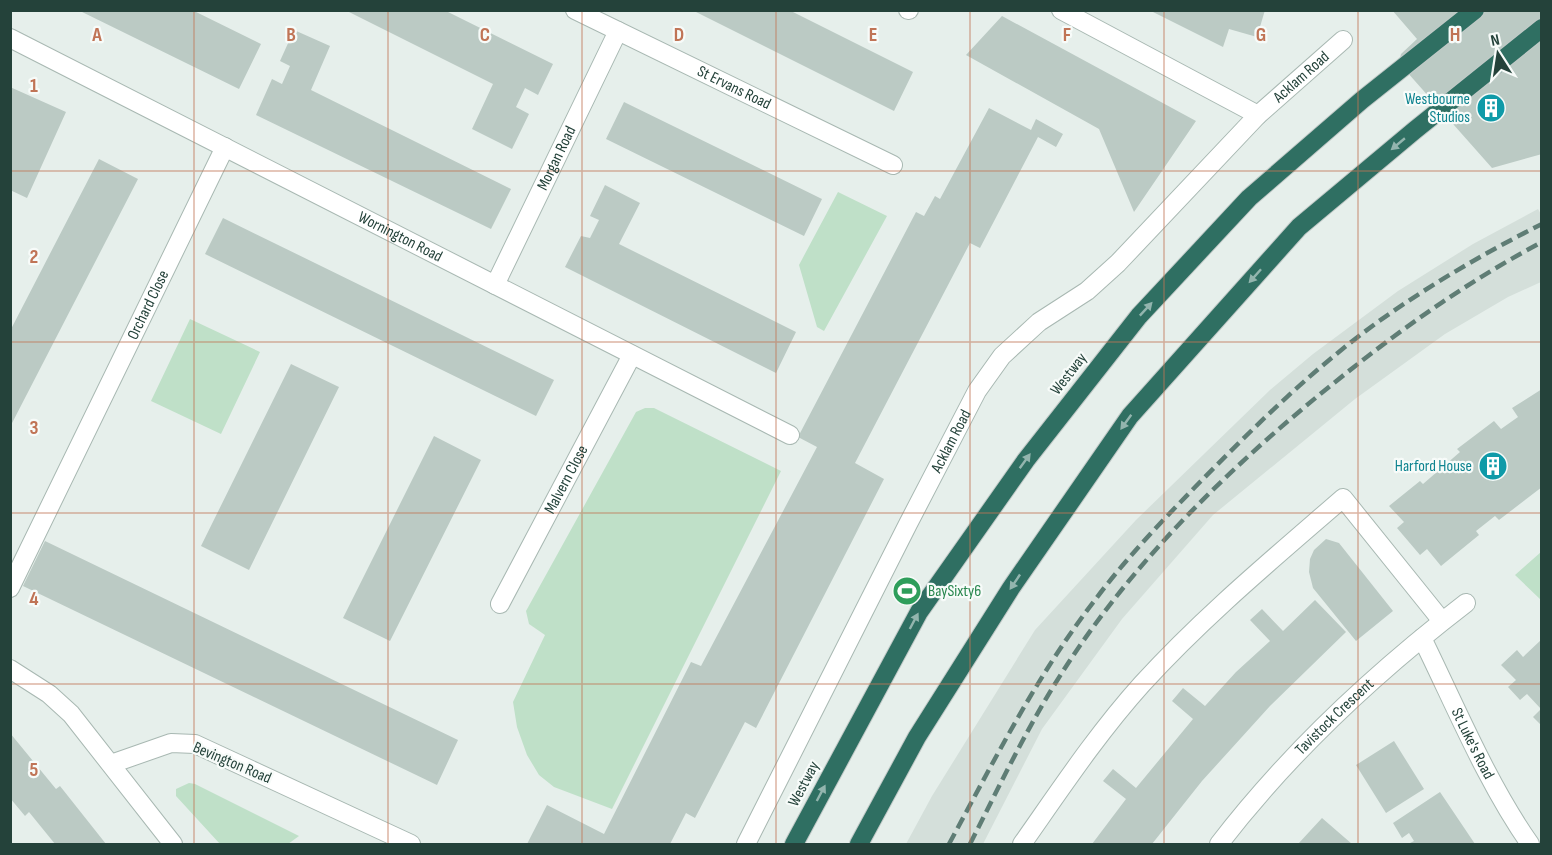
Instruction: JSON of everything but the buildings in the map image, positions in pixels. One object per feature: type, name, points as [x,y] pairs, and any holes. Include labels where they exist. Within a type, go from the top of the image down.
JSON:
[{"type":"highway","name":"Westway","points":[[794,844],[919,612],[1026,460],[1139,316],[1249,198],[1362,100],[1475,10]]},
{"type":"highway","points":[[860,844],[923,727],[1011,588],[1130,417],[1299,227],[1542,28]]},
{"type":"street","name":"St Ervans Road","points":[[575,10],[893,165]]},
{"type":"street","name":"Acklam Road","points":[[1061,10],[1258,115]]},
{"type":"street","name":"Morgan Road","points":[[495,285],[618,31]]},
{"type":"street","name":"Wornington Road","points":[[10,38],[790,435]]},
{"type":"street","name":"Acklam Road","points":[[746,844],[908,524],[977,391],[989,373],[1002,356],[1039,322],[1087,291],[1118,263],[1258,115],[1343,40]]},
{"type":"street","name":"Orchard Close","points":[[10,588],[225,147]]},
{"type":"street","name":"Malvern Close","points":[[500,603],[632,355]]},
{"type":"street","points":[[1022,844],[1079,762],[1141,685],[1209,615],[1342,498],[1442,621]]},
{"type":"street","name":"Tavistock Crescent","points":[[1219,844],[1290,760],[1350,702],[1422,638],[1466,603]]},
{"type":"street","name":"St Luke's Road","points":[[1422,638],[1488,771],[1530,844]]},
{"type":"street","points":[[10,669],[49,694],[70,714],[173,844]]},
{"type":"street","name":"Bevington Road","points":[[111,764],[171,743],[195,744],[411,844]]},
{"type":"shaded area","points":[[1538,209],[1542,216],[1541,282],[1508,297],[1445,334],[1355,399],[1213,515],[1122,619],[1042,729],[983,844],[906,844],[932,796],[1035,630],[1136,520],[1270,390],[1313,354],[1398,291],[1473,244]]},
{"type":"green space","points":[[838,192],[887,216],[824,331],[817,327],[799,265]]},
{"type":"green space","points":[[190,319],[260,352],[221,434],[151,401]]},
{"type":"green space","points":[[645,408],[654,408],[781,471],[612,809],[554,787],[539,775],[527,755],[517,727],[513,702],[545,635],[529,624],[526,611],[636,412]]},
{"type":"green space","points":[[1541,552],[1541,600],[1515,575]]},
{"type":"green space","points":[[189,783],[299,836],[288,844],[220,844],[176,796],[176,789]]},
{"type":"railway","points":[[949,844],[1017,719],[1054,658],[1107,584],[1172,510],[1306,379],[1375,324],[1436,283],[1542,224]]},
{"type":"railway","points":[[970,844],[1003,777],[1065,668],[1121,591],[1184,519],[1288,421],[1376,350],[1484,275],[1542,242]]},
{"type":"place","name":"Westbourne Studios","points":[[1491,108]]},
{"type":"place","name":"Harford House","points":[[1493,466]]},
{"type":"place","name":"BaySixty6","points":[[907,591]]}]
